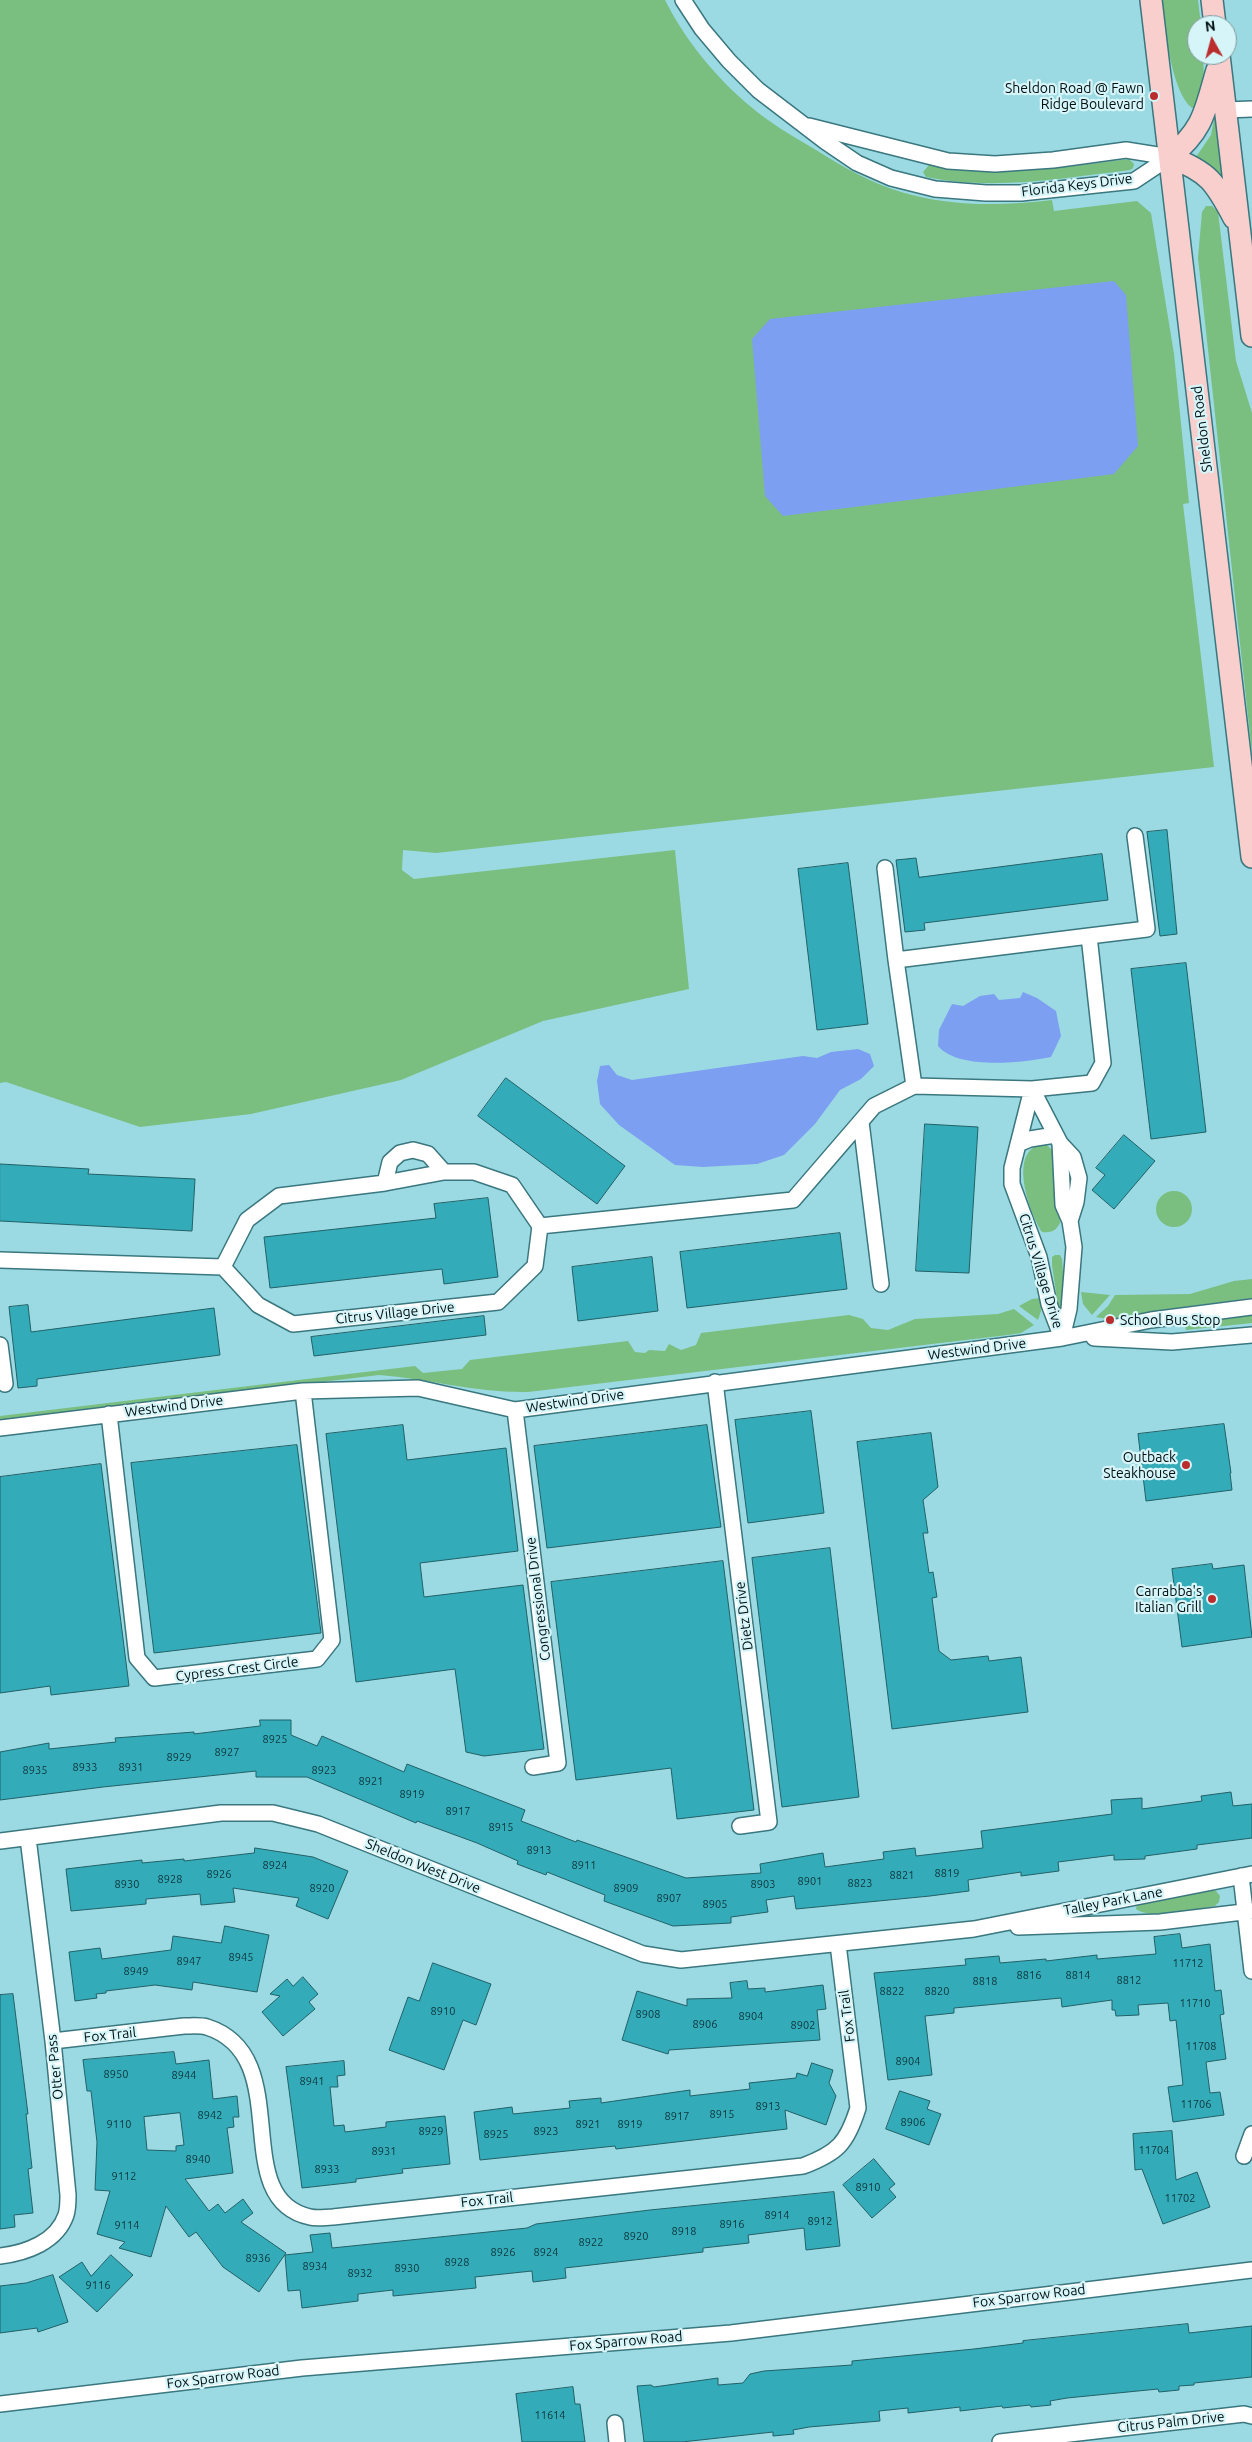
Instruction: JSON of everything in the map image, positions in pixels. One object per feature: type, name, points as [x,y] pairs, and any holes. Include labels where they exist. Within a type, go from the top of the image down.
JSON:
[{"type":"main road","name":"Sheldon Road","points":[[1152,0],[1252,858]]},
{"type":"main road","points":[[1212,0],[1214,15]]},
{"type":"main road","points":[[1217,65],[1203,119],[1188,143],[1170,158],[1194,167],[1209,177],[1221,193],[1240,229]]},
{"type":"main road","points":[[1220,65],[1240,229],[1248,269],[1252,336]]},
{"type":"street","name":"Florida Keys Drive","points":[[683,0],[702,29],[729,61],[758,90],[857,163],[890,178],[935,189],[986,193],[1021,193],[1134,181],[1170,158]]},
{"type":"street","points":[[1225,110],[1252,109]]},
{"type":"street","name":"Florida Keys Drive","points":[[806,125],[948,161],[1005,164],[1053,160],[1126,150],[1170,158]]},
{"type":"street","points":[[896,960],[1147,929],[1135,836]]},
{"type":"street","points":[[885,868],[914,1086]]},
{"type":"street","points":[[0,1260],[223,1267],[247,1220],[279,1196],[385,1183],[444,1172],[474,1172],[512,1185],[540,1226],[793,1200],[874,1106],[914,1086],[1032,1089],[1092,1083],[1103,1063],[1089,936]]},
{"type":"street","name":"Citrus Village Drive","points":[[1032,1089],[1058,1139],[1073,1157],[1079,1178],[1076,1202],[1070,1221],[1074,1247],[1070,1309],[1062,1338]]},
{"type":"street","name":"Citrus Village Drive","points":[[1032,1089],[1012,1168],[1012,1184],[1040,1257],[1049,1304],[1062,1338]]},
{"type":"street","points":[[861,1122],[881,1284]]},
{"type":"street","points":[[1018,1144],[1040,1136],[1058,1139]]},
{"type":"street","points":[[385,1183],[390,1162],[400,1153],[413,1150],[428,1154],[444,1172]]},
{"type":"street","name":"Citrus Village Drive","points":[[223,1267],[258,1305],[293,1324],[498,1302],[534,1266],[540,1226]]},
{"type":"street","name":"Westwind Drive","points":[[0,1428],[303,1391],[418,1388],[515,1410],[715,1382],[1062,1338],[1151,1320],[1252,1307]]},
{"type":"street","name":"Westwind Drive","points":[[1062,1338],[1172,1342],[1252,1335]]},
{"type":"street","points":[[0,1345],[5,1384]]},
{"type":"street","name":"Dietz Drive","points":[[715,1382],[769,1822],[740,1826]]},
{"type":"street","name":"Cypress Crest Circle","points":[[109,1414],[137,1658],[154,1678],[279,1664],[317,1659],[332,1640],[303,1391]]},
{"type":"street","name":"Congressional Drive","points":[[515,1410],[558,1763],[533,1768]]},
{"type":"street","name":"Sheldon West Drive","points":[[0,1841],[221,1813],[274,1813],[318,1824],[643,1954],[681,1960],[838,1944]]},
{"type":"street","name":"Otter Pass","points":[[0,2256],[18,2254],[40,2245],[54,2234],[67,2214],[68,2195],[53,2041],[28,1838]]},
{"type":"street","points":[[1246,1875],[1252,1971]]},
{"type":"street","name":"Talley Park Lane","points":[[838,1944],[974,1928],[1246,1875]]},
{"type":"street","name":"Talley Park Lane","points":[[974,1928],[1160,1922],[1249,1912]]},
{"type":"street","name":"Fox Trail","points":[[53,2041],[184,2026],[205,2027],[226,2036],[242,2049],[254,2074],[269,2183],[289,2209],[310,2217],[334,2217],[803,2166],[828,2157],[850,2133],[858,2108],[838,1944]]},
{"type":"street","points":[[1244,2156],[1252,2134]]},
{"type":"street","name":"Fox Sparrow Road","points":[[0,2404],[302,2368],[731,2333],[1252,2270]]},
{"type":"street","name":"Citrus Palm Drive","points":[[1000,2442],[1244,2414],[1252,2416]]},
{"type":"street","points":[[615,2424],[617,2442]]},
{"type":"green space","points":[[0,0],[665,0],[685,34],[709,66],[752,108],[780,128],[826,156],[879,184],[920,197],[958,203],[995,204],[1052,200],[1054,211],[1137,201],[1151,213],[1174,354],[1189,503],[1183,504],[1214,767],[436,853],[403,850],[402,870],[414,879],[675,850],[689,989],[543,1021],[401,1080],[251,1114],[140,1127],[6,1082],[0,1083]]},
{"type":"green space","points":[[1161,0],[1198,0],[1200,15],[1187,15],[1187,65],[1203,65],[1204,79],[1197,106],[1192,108],[1185,100],[1179,88],[1167,41]]},
{"type":"green space","points":[[1215,114],[1227,195],[1215,173],[1207,164],[1196,157],[1211,135]]},
{"type":"green space","points":[[1129,159],[1134,164],[1130,170],[1028,182],[976,183],[951,181],[926,177],[923,172],[929,165],[979,171],[1004,171],[1054,168]]},
{"type":"green space","points":[[1206,206],[1212,206],[1218,212],[1236,361],[1252,413],[1252,753],[1198,258],[1202,212]]},
{"type":"green space","points":[[1045,1144],[1055,1152],[1060,1223],[1051,1232],[1042,1232],[1037,1223],[1027,1196],[1023,1168],[1026,1156],[1033,1148]]},
{"type":"green space","points":[[1174,1191],[1181,1192],[1187,1196],[1191,1202],[1191,1216],[1187,1222],[1181,1226],[1174,1227],[1167,1226],[1161,1222],[1157,1216],[1156,1209],[1157,1202],[1161,1196],[1167,1192]]},
{"type":"green space","points":[[1060,1255],[1062,1259],[1066,1310],[1063,1314],[1059,1313],[1052,1265],[1052,1257]]},
{"type":"green space","points":[[1252,1279],[1252,1298],[1160,1310],[1112,1320],[1096,1317],[1108,1306],[1115,1295],[1190,1294],[1234,1281]]},
{"type":"green space","points":[[1081,1292],[1110,1295],[1092,1315],[1083,1304]]},
{"type":"green space","points":[[1041,1298],[1041,1311],[1038,1320],[1019,1306],[1032,1299]]},
{"type":"green space","points":[[1014,1309],[1034,1325],[1021,1333],[1008,1335],[528,1392],[472,1388],[379,1375],[0,1421],[0,1416],[415,1366],[423,1373],[462,1369],[470,1360],[628,1341],[635,1352],[645,1353],[649,1350],[665,1351],[669,1344],[681,1350],[696,1345],[701,1333],[849,1315],[863,1319],[871,1328],[888,1330],[915,1319],[998,1314]]},
{"type":"green space","points":[[1252,1315],[1252,1323],[1186,1330],[1185,1326],[1188,1323]]},
{"type":"green space","points":[[1210,1890],[1216,1891],[1220,1896],[1219,1902],[1215,1906],[1163,1914],[1153,1914],[1136,1909],[1137,1903]]},
{"type":"water","points":[[1114,281],[1126,295],[1138,446],[1114,474],[783,516],[765,496],[752,339],[770,319]]},
{"type":"water","points":[[1023,992],[1037,998],[1056,1011],[1061,1036],[1051,1057],[1024,1061],[975,1062],[947,1054],[938,1046],[939,1030],[952,1004],[963,1006],[980,996],[994,994],[999,1000],[1020,998]]},
{"type":"water","points":[[858,1049],[870,1054],[874,1066],[861,1079],[840,1090],[815,1124],[784,1155],[757,1164],[703,1167],[675,1165],[619,1125],[600,1104],[597,1081],[600,1066],[609,1065],[617,1075],[632,1080],[803,1056],[817,1058],[831,1052]]},
{"type":"building","points":[[1167,830],[1177,934],[1160,936],[1147,832]]},
{"type":"building","points":[[1102,854],[1108,900],[924,923],[925,930],[905,932],[896,860],[916,858],[919,877]]},
{"type":"building","points":[[848,863],[868,1024],[817,1030],[798,869]]},
{"type":"building","points":[[1186,963],[1206,1132],[1151,1139],[1131,969]]},
{"type":"building","points":[[506,1078],[625,1166],[597,1204],[478,1116]]},
{"type":"building","points":[[925,1124],[978,1127],[969,1273],[916,1271]]},
{"type":"building","points":[[1124,1135],[1155,1161],[1114,1209],[1092,1190],[1105,1175],[1096,1168]]},
{"type":"building","points":[[0,1164],[89,1169],[88,1174],[195,1179],[192,1231],[0,1221]]},
{"type":"building","points":[[488,1198],[498,1277],[444,1284],[442,1269],[270,1288],[264,1237],[436,1218],[434,1204]]},
{"type":"building","points":[[840,1233],[847,1289],[687,1308],[680,1252]]},
{"type":"building","points":[[652,1257],[658,1311],[578,1321],[572,1267]]},
{"type":"building","points":[[28,1305],[31,1332],[214,1308],[220,1355],[37,1379],[37,1386],[18,1388],[9,1307]]},
{"type":"building","points":[[484,1316],[486,1335],[314,1356],[311,1337]]},
{"type":"building","points":[[811,1411],[824,1513],[748,1523],[735,1420]]},
{"type":"building","name":"Outback Steakhouse","points":[[1224,1424],[1232,1490],[1146,1501],[1138,1434]]},
{"type":"building","points":[[403,1425],[407,1460],[506,1448],[518,1551],[420,1563],[424,1597],[523,1585],[544,1749],[484,1756],[466,1752],[455,1669],[356,1682],[326,1434]]},
{"type":"building","points":[[707,1425],[721,1527],[547,1548],[534,1446]]},
{"type":"building","points":[[931,1433],[938,1487],[923,1500],[928,1533],[923,1533],[929,1573],[933,1572],[937,1597],[932,1598],[939,1651],[951,1660],[988,1656],[989,1661],[1021,1657],[1028,1712],[892,1729],[857,1442]]},
{"type":"building","points":[[297,1445],[321,1633],[154,1653],[131,1463]]},
{"type":"building","points":[[101,1464],[129,1686],[51,1695],[50,1686],[0,1693],[0,1477]]},
{"type":"building","points":[[830,1548],[859,1797],[782,1807],[752,1558]]},
{"type":"building","points":[[723,1561],[754,1810],[677,1819],[671,1768],[576,1780],[551,1582]]},
{"type":"building","name":"Carrabba's Italian Grill","points":[[1212,1564],[1213,1569],[1244,1565],[1252,1637],[1182,1647],[1172,1569]]},
{"type":"building","points":[[260,1720],[291,1720],[291,1735],[317,1746],[322,1736],[404,1772],[407,1764],[525,1810],[521,1821],[576,1842],[577,1840],[686,1878],[761,1873],[760,1864],[823,1853],[825,1867],[884,1859],[883,1852],[915,1848],[916,1856],[983,1848],[981,1831],[1112,1814],[1111,1800],[1142,1798],[1142,1809],[1202,1801],[1201,1796],[1231,1792],[1233,1806],[1252,1804],[1252,1838],[1197,1845],[1197,1849],[1145,1856],[1145,1859],[1114,1860],[1114,1855],[1058,1862],[1059,1871],[1021,1876],[1021,1872],[968,1880],[969,1891],[930,1896],[796,1909],[794,1896],[766,1900],[768,1912],[731,1917],[731,1923],[673,1926],[604,1901],[605,1895],[547,1872],[546,1875],[517,1864],[518,1861],[477,1843],[417,1821],[416,1823],[307,1777],[256,1777],[256,1771],[0,1800],[0,1752],[49,1743],[49,1749],[116,1742],[115,1738],[194,1732],[194,1734],[260,1726]]},
{"type":"building","points":[[255,1848],[313,1857],[348,1871],[328,1919],[296,1906],[299,1898],[233,1888],[235,1902],[201,1905],[200,1894],[146,1899],[146,1904],[71,1911],[66,1869],[142,1860],[142,1863],[184,1859],[184,1861],[254,1853]]},
{"type":"building","points":[[225,1926],[269,1935],[257,1992],[193,1982],[192,1990],[155,1985],[106,1991],[106,1993],[96,1994],[97,1998],[75,2001],[69,1952],[100,1948],[102,1959],[171,1950],[173,1936],[221,1943]]},
{"type":"building","points":[[1180,1934],[1182,1948],[1210,1944],[1215,1991],[1221,1990],[1224,2014],[1220,2015],[1226,2059],[1206,2062],[1210,2093],[1220,2092],[1224,2115],[1173,2122],[1168,2087],[1183,2085],[1176,2020],[1170,2021],[1168,2003],[1138,2005],[1139,2015],[1116,2016],[1115,2010],[1112,2010],[1112,2000],[1062,2007],[1061,1998],[954,2008],[954,2013],[925,2016],[932,2075],[888,2080],[874,1973],[966,1965],[965,1959],[999,1956],[1000,1963],[1046,1959],[1046,1961],[1097,1955],[1097,1959],[1156,1954],[1154,1937]]},
{"type":"building","points":[[433,1963],[491,1984],[476,2025],[463,2020],[444,2070],[389,2050],[408,1997],[419,2001]]},
{"type":"building","points":[[303,1977],[318,1994],[309,2002],[315,2009],[283,2036],[262,2012],[280,1996],[270,1994],[287,1979],[293,1986]]},
{"type":"building","points":[[747,1981],[748,1989],[765,1988],[765,1992],[823,1985],[826,2009],[817,2010],[820,2040],[669,2050],[668,2054],[622,2040],[637,1991],[687,2006],[687,1999],[732,1998],[730,1983]]},
{"type":"building","points":[[13,1994],[28,2114],[26,2114],[32,2168],[28,2169],[33,2213],[14,2215],[15,2227],[0,2229],[0,1995]]},
{"type":"building","points":[[174,2052],[176,2064],[209,2060],[213,2099],[237,2096],[239,2117],[233,2117],[234,2127],[227,2128],[233,2173],[185,2179],[209,2211],[218,2204],[225,2213],[243,2199],[253,2213],[241,2222],[286,2253],[259,2292],[223,2267],[196,2232],[189,2237],[166,2206],[151,2257],[119,2248],[125,2242],[97,2234],[110,2191],[95,2190],[97,2142],[91,2091],[87,2091],[83,2060]],"holes":[[[180,2113],[184,2145],[176,2146],[176,2151],[147,2150],[144,2117]]]},
{"type":"building","points":[[344,2061],[345,2075],[337,2076],[338,2087],[330,2087],[334,2126],[344,2125],[345,2132],[386,2127],[386,2122],[445,2116],[450,2164],[402,2169],[403,2173],[356,2179],[356,2182],[302,2188],[286,2067]]},
{"type":"building","points":[[812,2063],[833,2070],[829,2083],[836,2096],[826,2125],[785,2110],[787,2129],[616,2149],[615,2146],[480,2160],[474,2112],[512,2107],[513,2114],[570,2108],[569,2101],[601,2098],[601,2103],[690,2090],[690,2096],[750,2089],[749,2083],[796,2078],[797,2073],[807,2076]]},
{"type":"building","points":[[900,2091],[930,2101],[927,2109],[941,2114],[929,2145],[886,2129]]},
{"type":"building","points":[[1172,2131],[1176,2180],[1197,2172],[1210,2207],[1163,2224],[1142,2169],[1135,2170],[1133,2134]]},
{"type":"building","points":[[874,2159],[895,2184],[889,2189],[896,2197],[872,2218],[843,2185]]},
{"type":"building","points":[[834,2192],[840,2246],[806,2250],[804,2228],[748,2235],[749,2243],[703,2248],[703,2252],[565,2268],[566,2278],[533,2282],[532,2271],[475,2277],[476,2288],[393,2296],[393,2290],[358,2294],[358,2301],[302,2308],[300,2290],[288,2291],[285,2255],[313,2252],[310,2235],[330,2233],[332,2248],[527,2228],[536,2224],[650,2210]]},
{"type":"building","points":[[111,2255],[133,2275],[97,2312],[59,2277],[82,2262],[91,2276]]},
{"type":"building","points":[[53,2275],[68,2322],[38,2332],[37,2328],[0,2333],[0,2286],[26,2283]]},
{"type":"building","points":[[1188,2324],[1189,2333],[1252,2326],[1252,2377],[1194,2383],[1194,2385],[1179,2386],[1179,2390],[1159,2392],[1158,2389],[1067,2398],[1050,2401],[1051,2405],[1031,2407],[1030,2405],[1003,2408],[1002,2406],[960,2411],[960,2407],[908,2413],[908,2408],[879,2411],[880,2421],[809,2427],[793,2430],[794,2434],[773,2436],[773,2432],[682,2442],[644,2442],[637,2386],[651,2385],[654,2387],[718,2378],[718,2385],[743,2383],[750,2374],[764,2371],[852,2365],[852,2361]]},
{"type":"building","points":[[573,2387],[575,2404],[580,2404],[585,2442],[522,2442],[516,2394]]},
{"type":"place","name":"Sheldon Road @ Fawn Ridge Boulevard","points":[[1154,96]]},
{"type":"place","name":"School Bus Stop","points":[[1110,1320]]},
{"type":"place","name":"Outback Steakhouse","points":[[1186,1465]]},
{"type":"place","name":"Carrabba's Italian Grill","points":[[1212,1599]]}]
